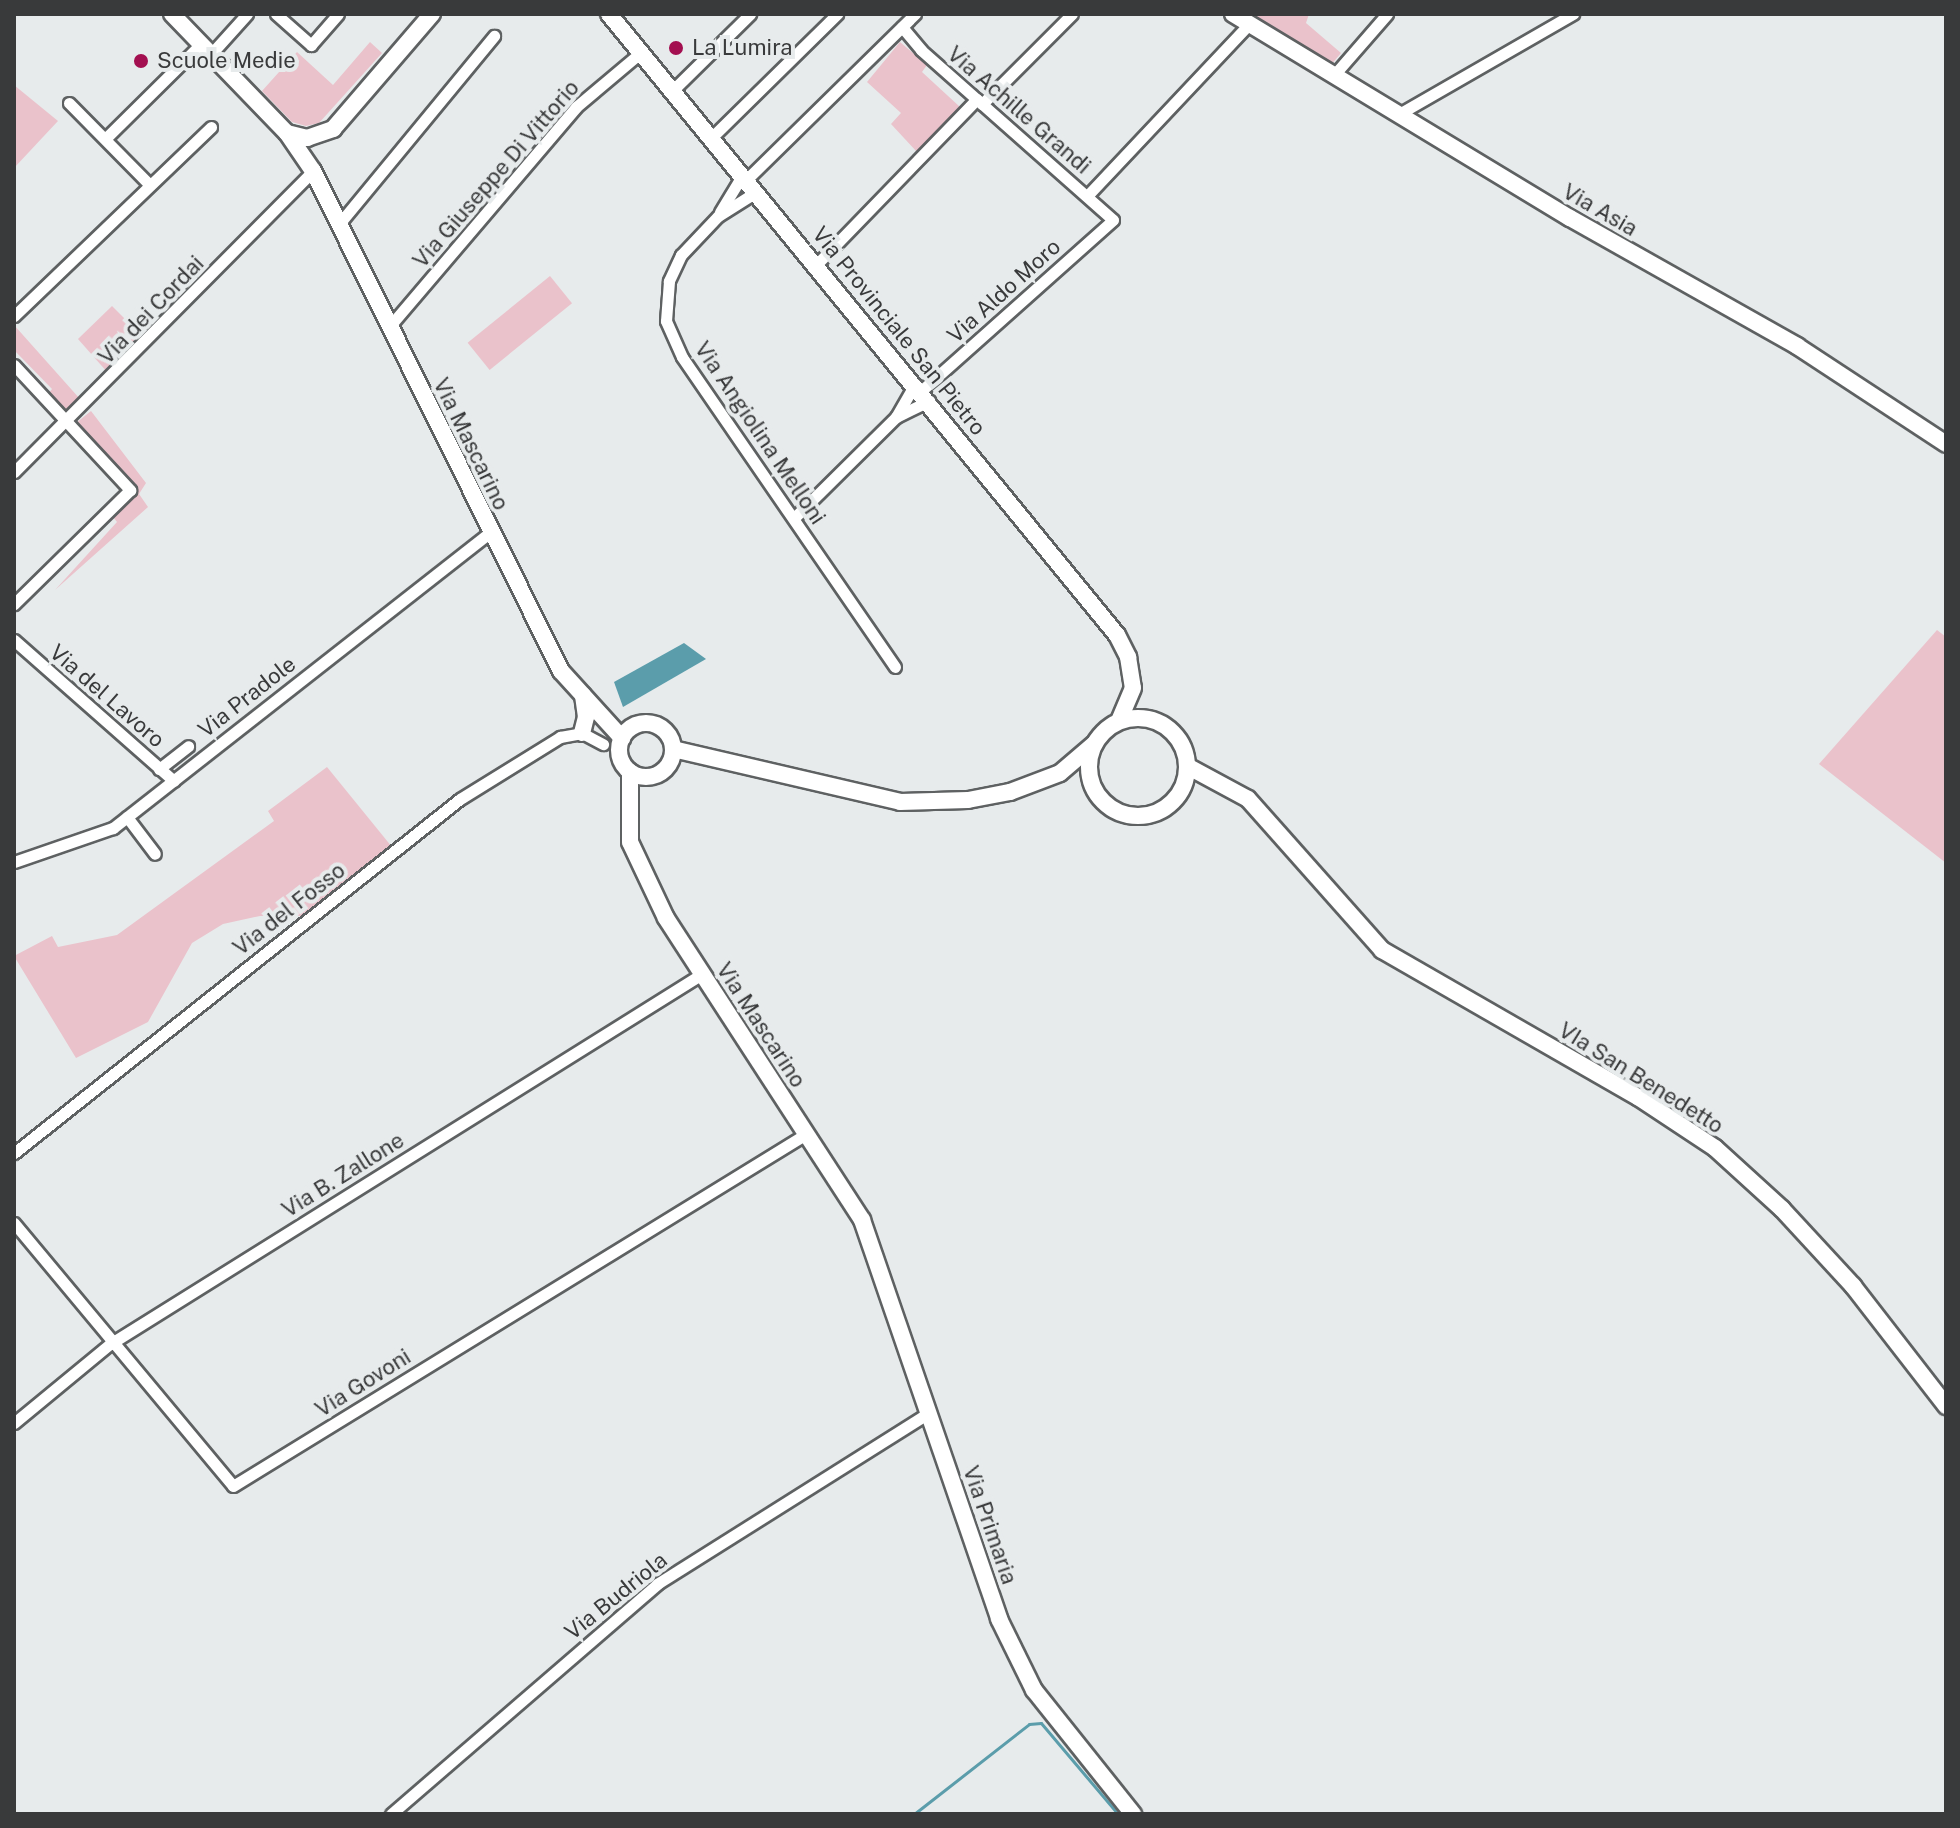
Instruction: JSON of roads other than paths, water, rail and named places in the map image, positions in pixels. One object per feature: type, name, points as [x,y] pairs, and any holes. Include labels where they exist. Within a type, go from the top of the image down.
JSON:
[{"type":"street","name":"Via Mascarino","points":[[172,14],[287,133],[313,171],[489,533],[561,671],[612,721],[619,741]]},
{"type":"street","points":[[106,138],[247,14]]},
{"type":"street","points":[[276,14],[311,45],[338,14]]},
{"type":"street","points":[[313,171],[320,137],[352,110],[432,14]]},
{"type":"street","name":"Via Provinciale San Pietro","points":[[609,14],[639,54],[922,392],[1117,635],[1128,657],[1133,688]]},
{"type":"street","points":[[672,91],[750,14]]},
{"type":"street","points":[[711,138],[837,14]]},
{"type":"street","points":[[748,183],[915,14]]},
{"type":"street","points":[[816,265],[1072,14]]},
{"type":"street","name":"Via Asia","points":[[1233,14],[1797,346],[1946,444]]},
{"type":"street","points":[[1334,75],[1387,14]]},
{"type":"street","points":[[1399,114],[1573,14]]},
{"type":"street","points":[[1087,196],[1249,24]]},
{"type":"street","name":"Via Achille Grandi","points":[[902,27],[980,102],[1113,220]]},
{"type":"street","points":[[339,224],[494,36]]},
{"type":"street","name":"Via Giuseppe Di Vittorio","points":[[389,327],[576,107],[639,54]]},
{"type":"street","points":[[69,103],[150,185]]},
{"type":"street","points":[[14,316],[211,127]]},
{"type":"street","points":[[287,133],[320,137]]},
{"type":"street","name":"Via dei Cordai","points":[[14,472],[313,171]]},
{"type":"street","name":"Via Angiolina Melloni","points":[[718,216],[748,183]]},
{"type":"street","name":"Via Angiolina Melloni","points":[[748,183],[673,269],[664,303],[666,321],[682,357],[895,667]]},
{"type":"street","name":"Via Aldo Moro","points":[[922,392],[1113,220]]},
{"type":"street","points":[[14,365],[130,490],[14,604]]},
{"type":"street","points":[[794,518],[922,392]]},
{"type":"street","points":[[896,417],[922,392]]},
{"type":"street","name":"Via Pradole","points":[[14,862],[113,828],[489,533]]},
{"type":"street","name":"Via del Lavoro","points":[[14,640],[174,781]]},
{"type":"street","points":[[1133,688],[1155,721],[1175,734],[1187,766],[1179,794]]},
{"type":"street","points":[[1048,779],[1119,721],[1133,688]]},
{"type":"street","points":[[583,695],[586,717],[582,733],[619,741],[646,723],[662,728],[672,755]]},
{"type":"street","points":[[1119,721],[1155,721]]},
{"type":"street","name":"Via del Fosso","points":[[14,1153],[460,799],[560,737],[582,733]]},
{"type":"street","points":[[619,741],[636,774],[659,774],[672,755]]},
{"type":"street","points":[[1094,744],[1089,760],[1091,784],[1110,808],[1130,816],[1158,812],[1179,794],[1218,786]]},
{"type":"street","points":[[159,769],[188,746]]},
{"type":"street","points":[[672,755],[900,802],[968,800],[1048,779],[1091,784]]},
{"type":"street","points":[[1187,766],[1218,786]]},
{"type":"street","name":"Via Mascarino","points":[[636,774],[628,801],[630,842],[639,863],[702,974],[862,1220]]},
{"type":"street","name":"VIa San Benedetto","points":[[1218,786],[1248,799],[1360,931],[1451,991],[1638,1097],[1715,1148],[1825,1256],[1946,1406]]},
{"type":"street","points":[[127,817],[155,854]]},
{"type":"street","name":"Via B. Zallone","points":[[14,1423],[110,1344],[702,974]]},
{"type":"street","name":"Via Govoni","points":[[14,1223],[110,1344],[233,1486],[806,1134]]},
{"type":"street","name":"Via Primaria","points":[[862,1220],[999,1619],[1034,1690],[1133,1814]]},
{"type":"street","name":"Via Budriola","points":[[391,1814],[657,1584],[929,1413]]},
{"type":"water","points":[[684,643],[706,659],[623,707],[614,682]]},
{"type":"waterway","points":[[914,1814],[1029,1724],[1041,1723],[1118,1814]]},
{"type":"place","name":"La Lumira","points":[[676,48]]},
{"type":"place","name":"Scuole Medie","points":[[141,61]]}]
